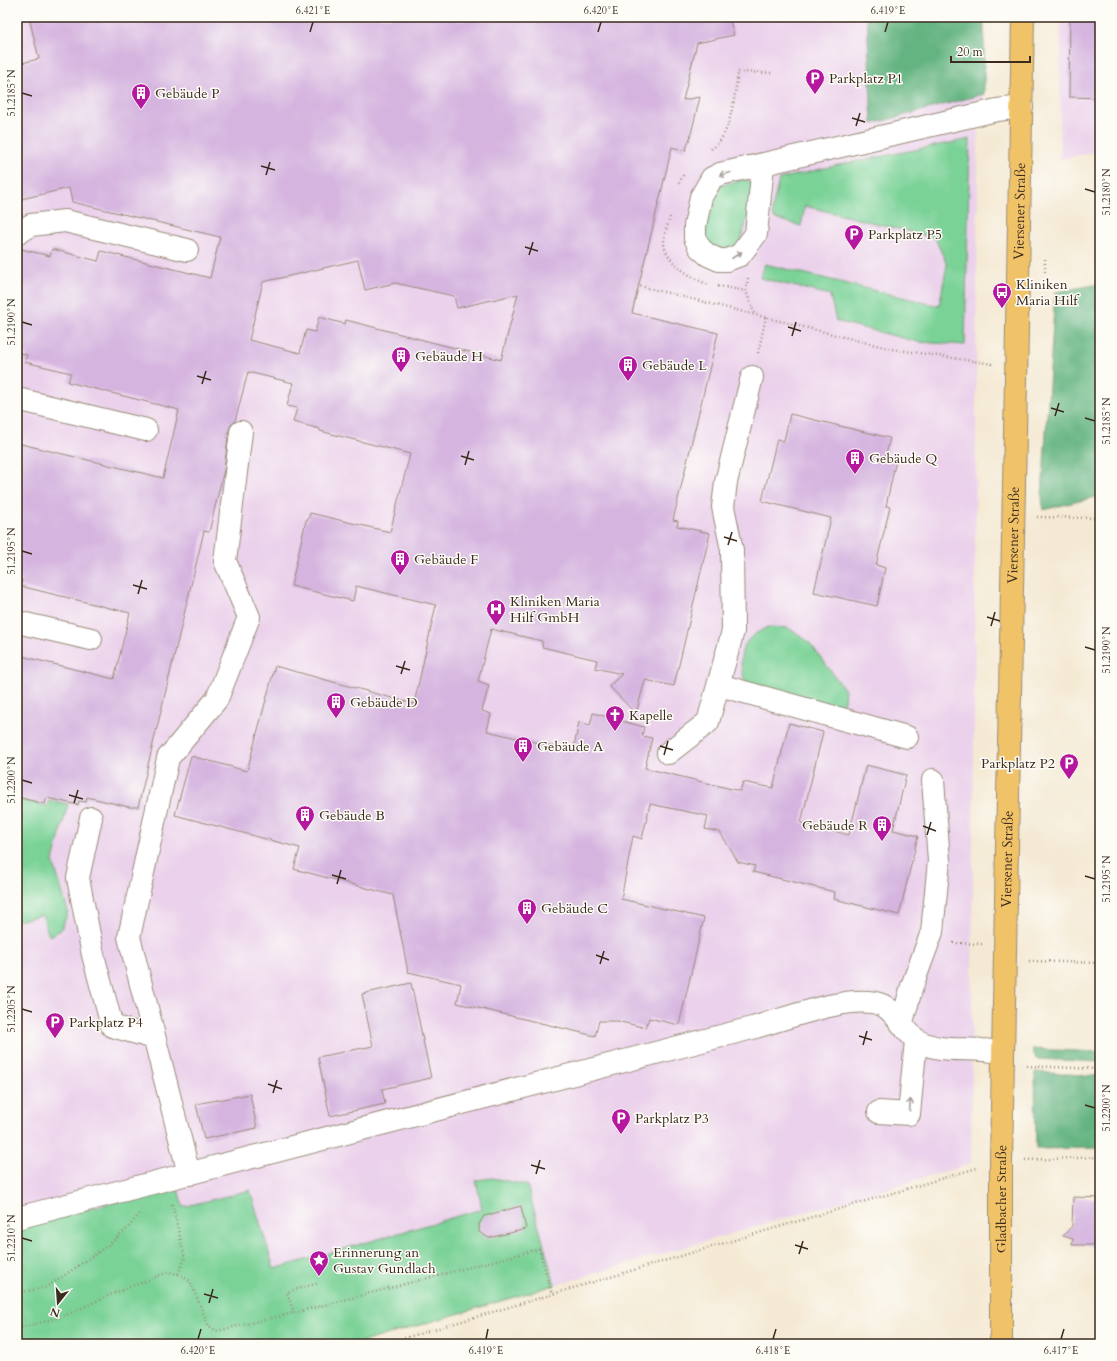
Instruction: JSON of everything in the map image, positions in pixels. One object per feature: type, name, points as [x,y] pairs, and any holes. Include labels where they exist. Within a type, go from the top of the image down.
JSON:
[{"type":"main road","name":"Viersener Straße","points":[[1003,1054],[1023,17]]},
{"type":"main road","name":"Gladbacher Straße","points":[[1001,1344],[1001,1162],[1003,1054]]},
{"type":"lane","points":[[763,166],[997,110],[1022,107]]},
{"type":"lane","points":[[17,234],[31,225],[65,221],[187,250]]},
{"type":"lane","points":[[668,753],[708,722],[734,631],[732,550],[723,507],[726,482],[752,377]]},
{"type":"lane","points":[[17,399],[146,430]]},
{"type":"lane","points":[[189,1174],[129,937],[168,758],[217,700],[249,617],[225,562],[241,432]]},
{"type":"lane","points":[[17,622],[91,638]]},
{"type":"lane","points":[[718,685],[907,737]]},
{"type":"lane","points":[[902,1022],[912,986],[932,932],[939,861],[933,780]]},
{"type":"lane","points":[[91,818],[78,878],[93,955],[112,1026],[154,1038]]},
{"type":"lane","points":[[17,1218],[145,1186],[844,1003],[867,1001],[884,1006],[902,1022],[916,1040],[942,1049],[984,1050],[1003,1054]]},
{"type":"lane","points":[[879,1112],[909,1114],[916,1040]]},
{"type":"path","points":[[640,286],[892,349],[974,362],[1016,366]]},
{"type":"path","points":[[752,377],[766,317]]},
{"type":"path","points":[[1013,531],[1031,517],[1100,518]]},
{"type":"path","points":[[928,943],[985,944]]},
{"type":"path","points":[[1026,961],[1100,963]]},
{"type":"path","points":[[1003,1054],[1025,1066],[1100,1069]]},
{"type":"path","points":[[385,1344],[1001,1162],[1100,1157]]},
{"type":"path","points":[[166,1180],[185,1258],[178,1274]]},
{"type":"path","points":[[17,1293],[44,1288],[107,1246],[127,1229],[140,1213],[145,1186]]},
{"type":"path","points":[[17,1328],[64,1316],[110,1295],[168,1272],[178,1274],[190,1281],[208,1325],[216,1332],[538,1249],[552,1294]]},
{"type":"path","points":[[294,1313],[287,1292],[320,1283]]},
{"type":"shaded area","name":"Kliniken Maria Hilf GmbH","points":[[17,17],[867,17],[873,123],[984,94],[978,125],[971,1164],[555,1285],[527,1185],[476,1180],[483,1209],[273,1269],[250,1190],[182,1207],[177,1186],[17,1228]]},
{"type":"shaded area","points":[[1061,17],[1100,17],[1100,151],[1060,159]]},
{"type":"green space","points":[[867,17],[984,17],[984,94],[872,124]]},
{"type":"green space","points":[[970,139],[965,345],[918,342],[836,321],[830,295],[760,278],[765,264],[939,306],[947,265],[935,238],[805,206],[801,226],[774,218],[772,210],[779,179],[838,165]]},
{"type":"green space","points":[[745,179],[753,184],[748,215],[739,245],[728,250],[720,251],[713,247],[705,239],[710,205],[719,186]]},
{"type":"green space","points":[[1100,284],[1100,496],[1043,510],[1042,494],[1055,292]]},
{"type":"green space","points":[[769,627],[788,628],[809,642],[845,690],[844,701],[839,708],[747,687],[741,667],[742,651],[751,637]]},
{"type":"green space","points":[[17,799],[47,806],[49,800],[68,804],[53,861],[68,912],[61,930],[49,936],[42,915],[17,921]]},
{"type":"green space","points":[[1032,1049],[1100,1052],[1100,1062],[1036,1059]]},
{"type":"green space","points":[[1035,1072],[1100,1076],[1100,1148],[1036,1149]]},
{"type":"green space","points":[[492,1178],[527,1185],[555,1285],[356,1344],[17,1344],[17,1228],[177,1185],[183,1207],[250,1190],[274,1269],[482,1209],[476,1180]]},
{"type":"building","points":[[29,17],[456,17],[457,22],[481,17],[729,17],[734,35],[697,43],[683,100],[700,97],[690,138],[685,151],[672,147],[632,313],[718,333],[673,520],[678,521],[677,526],[710,533],[674,686],[645,680],[636,714],[609,686],[622,674],[595,668],[597,660],[542,647],[542,641],[491,629],[478,681],[489,685],[482,711],[491,714],[487,731],[573,751],[579,722],[590,725],[593,713],[644,727],[642,736],[652,738],[645,768],[740,791],[743,782],[773,788],[789,723],[823,732],[801,823],[849,835],[866,765],[906,775],[893,830],[918,836],[899,915],[834,899],[835,892],[753,872],[755,866],[738,862],[720,832],[705,829],[708,816],[650,804],[642,839],[633,836],[621,899],[704,918],[679,1025],[649,1018],[646,1028],[617,1021],[599,1021],[595,1036],[457,1003],[461,984],[408,972],[393,895],[294,869],[300,848],[175,815],[191,756],[247,771],[275,666],[414,704],[436,605],[356,586],[353,601],[291,586],[306,520],[308,520],[310,513],[390,532],[410,454],[320,431],[320,429],[293,422],[297,408],[287,406],[293,383],[248,372],[235,421],[229,430],[224,470],[209,532],[204,531],[138,807],[129,807],[87,797],[86,802],[79,801],[78,805],[47,798],[45,804],[17,797],[17,655],[114,679],[130,613],[20,586],[22,580],[17,579],[17,443],[163,478],[179,410],[68,382],[71,373],[25,362],[27,355],[17,352],[17,264],[21,249],[50,256],[52,249],[98,261],[101,251],[210,278],[220,237],[72,202],[69,188],[17,200],[17,64],[39,59]],"holes":[[[358,260],[365,290],[395,283],[454,296],[457,308],[518,294],[501,360],[346,320],[345,324],[319,317],[315,332],[306,330],[300,353],[249,340],[263,282]]]},
{"type":"building","points":[[1070,17],[1100,17],[1100,98],[1069,97]]},
{"type":"building","points":[[790,414],[890,438],[885,458],[896,460],[886,506],[890,507],[876,565],[885,568],[877,606],[814,592],[831,518],[762,501],[777,439],[784,441]]},
{"type":"building","points":[[411,983],[431,1078],[382,1089],[385,1104],[330,1116],[318,1057],[373,1046],[362,994]]},
{"type":"building","points":[[250,1094],[257,1128],[204,1139],[196,1104]]},
{"type":"building","points":[[1073,1197],[1100,1198],[1100,1245],[1072,1245],[1073,1239],[1063,1236],[1072,1226]]},
{"type":"building","points":[[521,1206],[526,1229],[489,1238],[479,1232],[479,1224],[484,1216]]},
{"type":"place","name":"Parkplatz P1","points":[[815,95]]},
{"type":"place","name":"Gebäude P","points":[[141,110]]},
{"type":"place","name":"Parkplatz P5","points":[[854,251]]},
{"type":"place","name":"Kliniken Maria Hilf","points":[[1002,309]]},
{"type":"place","name":"Gebäude H","points":[[401,373]]},
{"type":"place","name":"Gebäude L","points":[[628,382]]},
{"type":"place","name":"Gebäude Q","points":[[855,475]]},
{"type":"place","name":"Gebäude F","points":[[400,576]]},
{"type":"place","name":"Kliniken Maria Hilf GmbH","points":[[496,626]]},
{"type":"place","name":"Gebäude D","points":[[336,719]]},
{"type":"place","name":"Kapelle","points":[[615,732]]},
{"type":"place","name":"Gebäude A","points":[[523,763]]},
{"type":"place","name":"Parkplatz P2","points":[[1069,780]]},
{"type":"place","name":"Gebäude B","points":[[305,832]]},
{"type":"place","name":"Gebäude R","points":[[882,842]]},
{"type":"place","name":"Gebäude C","points":[[527,925]]},
{"type":"place","name":"Parkplatz P4","points":[[55,1039]]},
{"type":"place","name":"Parkplatz P3","points":[[621,1135]]},
{"type":"place","name":"Erinnerung an Gustav Gundlach","points":[[319,1277]]}]
